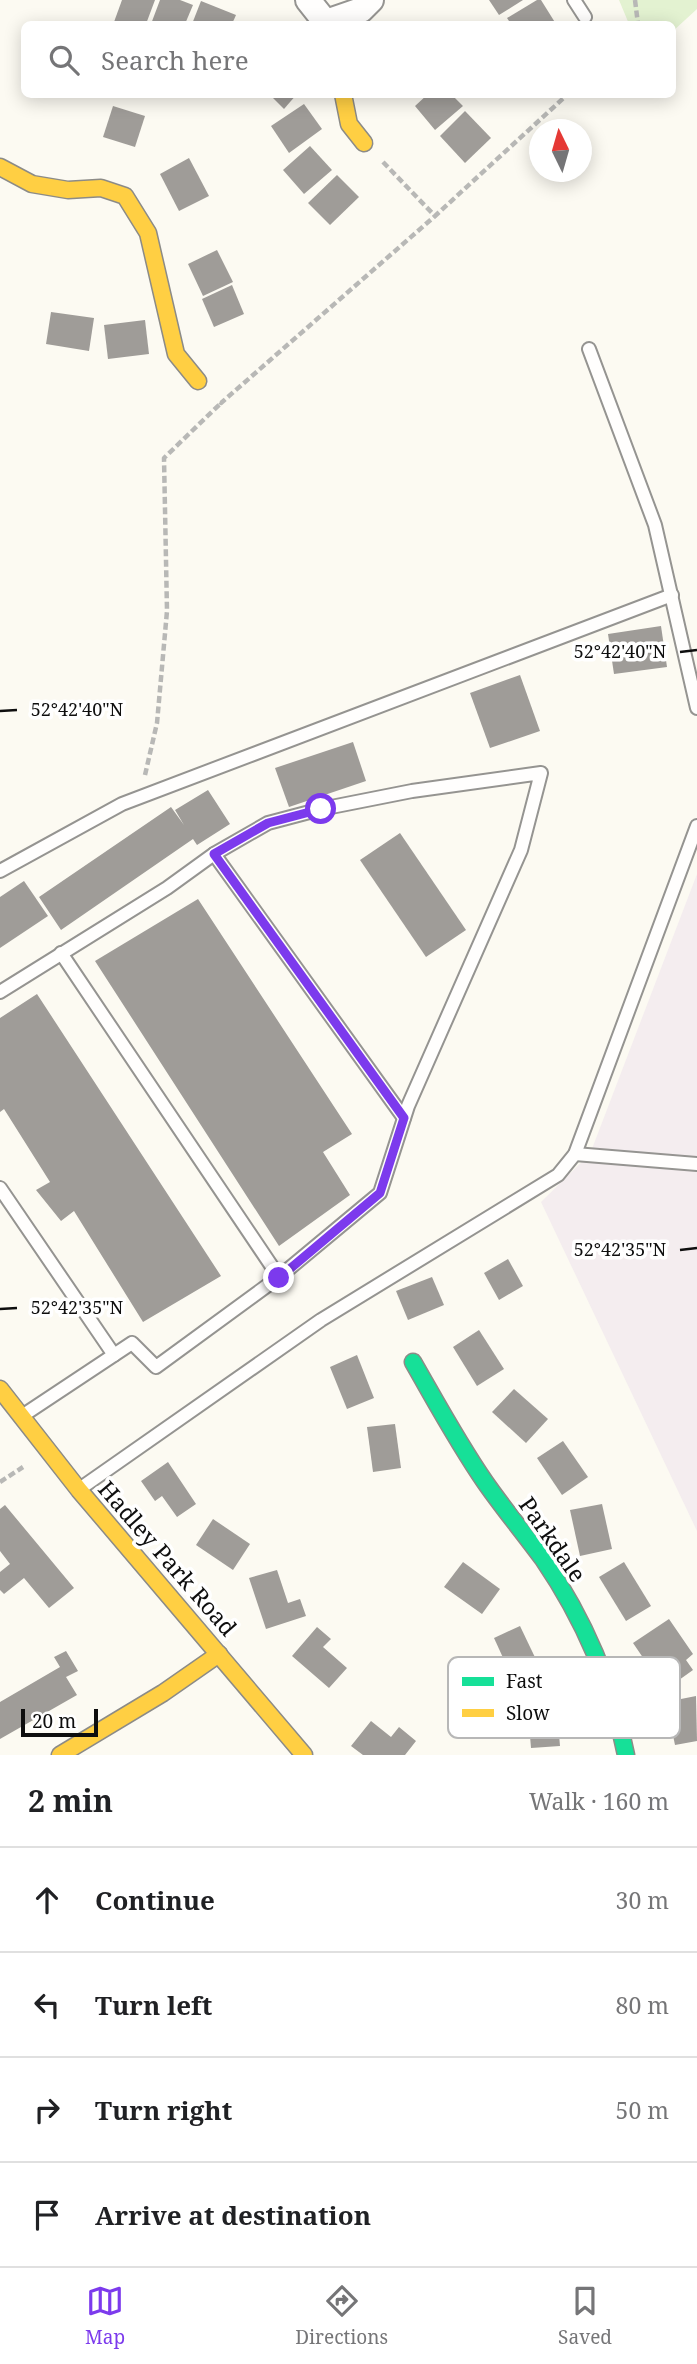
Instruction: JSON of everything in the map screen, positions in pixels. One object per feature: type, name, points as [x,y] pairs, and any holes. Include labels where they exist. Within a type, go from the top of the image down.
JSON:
[{"type":"street","points":[[308,0],[324,21]]},
{"type":"street","points":[[331,21],[361,10],[371,0]]},
{"type":"street","points":[[344,98],[349,124],[364,144]]},
{"type":"street","points":[[0,167],[32,184],[68,190],[101,188],[125,196],[148,233],[176,354],[198,381]]},
{"type":"street","name":"Parkdale","points":[[414,1362],[461,1445],[543,1562],[590,1641],[596,1657]]},
{"type":"street","name":"Hadley Park Road","points":[[0,1389],[79,1490],[304,1755]]},
{"type":"street","points":[[60,1755],[163,1693],[219,1654]]},
{"type":"lane","points":[[574,0],[585,17]]},
{"type":"lane","points":[[589,348],[655,525],[697,708]]},
{"type":"lane","points":[[0,871],[122,804],[672,595]]},
{"type":"lane","points":[[0,992],[167,888],[214,854],[268,823],[321,809],[412,791],[541,773],[521,849],[404,1118],[380,1193],[279,1278],[156,1367],[132,1343],[21,1416]]},
{"type":"lane","points":[[79,1490],[321,1320],[558,1175],[575,1154],[697,826]]},
{"type":"lane","points":[[214,854],[404,1118]]},
{"type":"lane","points":[[61,953],[279,1278]]},
{"type":"lane","points":[[575,1154],[697,1164]]},
{"type":"lane","points":[[0,1188],[114,1355]]},
{"type":"path","points":[[635,0],[638,21]]},
{"type":"path","points":[[146,775],[156,723],[167,611],[164,457],[564,98]]},
{"type":"path","points":[[364,144],[435,216]]},
{"type":"path","points":[[198,381],[221,403]]},
{"type":"shaded area","points":[[697,874],[697,1531],[541,1202],[590,1154]]},
{"type":"green space","points":[[619,0],[697,0],[697,9],[676,28],[676,21],[628,21]]},
{"type":"building","points":[[122,0],[155,0],[147,21],[114,21]]},
{"type":"building","points":[[160,0],[180,0],[193,5],[186,21],[152,21]]},
{"type":"building","points":[[489,0],[523,0],[499,15]]},
{"type":"building","points":[[541,0],[554,21],[509,21],[507,18]]},
{"type":"building","points":[[201,1],[236,15],[233,21],[193,21]]},
{"type":"building","points":[[273,98],[294,98],[284,109]]},
{"type":"building","points":[[424,98],[455,98],[463,106],[435,130],[415,106]]},
{"type":"building","points":[[304,104],[322,129],[289,153],[271,126]]},
{"type":"building","points":[[113,106],[145,116],[135,147],[103,137]]},
{"type":"building","points":[[465,111],[491,138],[465,163],[440,136]]},
{"type":"building","points":[[310,146],[332,170],[304,194],[283,170]]},
{"type":"building","points":[[189,158],[209,196],[179,211],[160,174]]},
{"type":"building","points":[[337,175],[359,197],[330,225],[308,203]]},
{"type":"building","points":[[217,250],[233,282],[203,296],[188,264]]},
{"type":"building","points":[[232,285],[244,314],[214,327],[202,299]]},
{"type":"building","points":[[51,312],[94,318],[89,351],[46,344]]},
{"type":"building","points":[[145,320],[149,354],[108,359],[104,325]]},
{"type":"building","points":[[661,626],[667,667],[614,674],[608,634]]},
{"type":"building","points":[[520,675],[540,731],[490,748],[470,693]]},
{"type":"building","points":[[353,742],[366,781],[289,807],[275,768]]},
{"type":"building","points":[[208,790],[230,824],[197,845],[193,839],[61,930],[39,897],[171,807],[184,825],[175,810]]},
{"type":"building","points":[[400,833],[466,930],[426,957],[360,860]]},
{"type":"building","points":[[24,881],[48,916],[0,948],[0,897]]},
{"type":"building","points":[[198,899],[352,1134],[323,1152],[350,1195],[279,1246],[95,961]]},
{"type":"building","points":[[37,994],[221,1276],[143,1322],[74,1211],[61,1221],[36,1190],[50,1182],[4,1109],[0,1112],[0,1018]]},
{"type":"building","points":[[508,1259],[523,1286],[499,1300],[484,1273]]},
{"type":"building","points":[[432,1277],[444,1305],[408,1320],[396,1291]]},
{"type":"building","points":[[479,1330],[504,1369],[477,1386],[453,1347]]},
{"type":"building","points":[[357,1355],[374,1398],[347,1409],[330,1367]]},
{"type":"building","points":[[514,1389],[548,1419],[526,1443],[492,1412]]},
{"type":"building","points":[[395,1424],[401,1468],[373,1472],[367,1427]]},
{"type":"building","points":[[563,1441],[588,1477],[562,1495],[537,1458]]},
{"type":"building","points":[[168,1462],[196,1504],[177,1517],[162,1496],[155,1501],[141,1481]]},
{"type":"building","points":[[602,1504],[612,1549],[580,1556],[570,1510]]},
{"type":"building","points":[[5,1505],[74,1588],[49,1608],[24,1578],[4,1594],[0,1590],[0,1572],[10,1564],[0,1551],[0,1509]]},
{"type":"building","points":[[213,1519],[250,1544],[233,1570],[196,1545]]},
{"type":"building","points":[[463,1562],[500,1589],[482,1614],[444,1587]]},
{"type":"building","points":[[624,1562],[651,1606],[626,1621],[599,1577]]},
{"type":"building","points":[[277,1570],[288,1603],[300,1599],[306,1616],[266,1629],[249,1578]]},
{"type":"building","points":[[669,1619],[693,1654],[686,1660],[693,1670],[680,1679],[680,1657],[643,1657],[633,1643]]},
{"type":"building","points":[[520,1626],[535,1657],[503,1657],[494,1638]]},
{"type":"building","points":[[317,1627],[331,1639],[323,1647],[347,1668],[329,1688],[292,1656]]},
{"type":"building","points":[[66,1651],[78,1671],[66,1677],[77,1695],[0,1739],[0,1702],[60,1667],[54,1657]]},
{"type":"building","points":[[696,1696],[697,1741],[675,1745],[674,1738],[680,1738],[680,1699]]},
{"type":"building","points":[[371,1721],[391,1737],[399,1727],[416,1741],[405,1755],[363,1755],[351,1746]]},
{"type":"building","points":[[530,1738],[559,1738],[560,1746],[531,1748]]},
{"type":"traffic: fast","points":[[413,1362],[475,1467],[558,1582],[596,1657]]},
{"type":"traffic: fast","points":[[622,1738],[626,1755]]},
{"type":"traffic: slow","points":[[344,98],[349,124],[364,143]]},
{"type":"traffic: slow","points":[[0,167],[32,184],[68,190],[101,188],[125,196],[148,233],[176,354],[198,381]]},
{"type":"traffic: slow","points":[[0,1389],[79,1490],[304,1755]]},
{"type":"traffic: slow","points":[[60,1755],[163,1693],[219,1654]]},
{"type":"route","points":[[279,1278],[380,1193],[404,1118],[214,854],[268,823],[321,809]]}]
